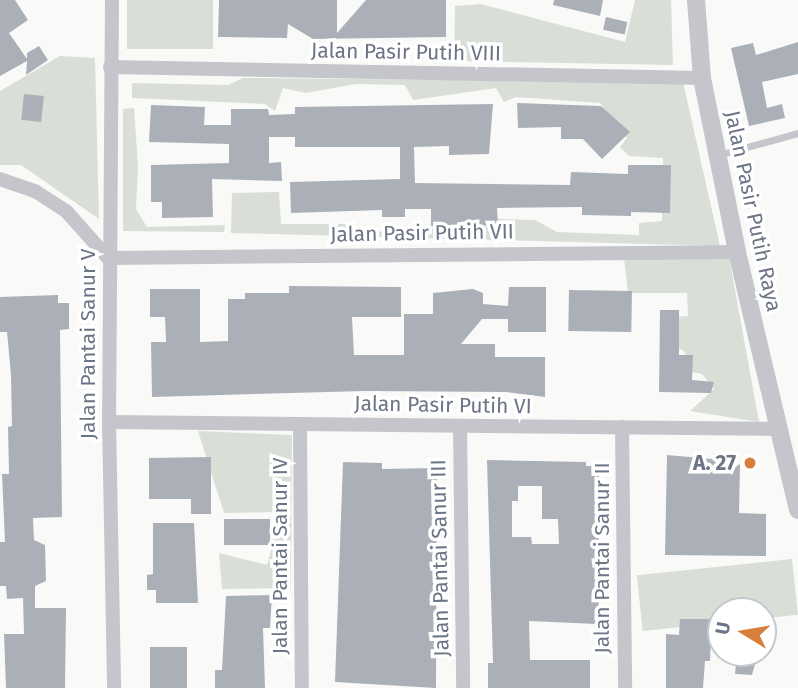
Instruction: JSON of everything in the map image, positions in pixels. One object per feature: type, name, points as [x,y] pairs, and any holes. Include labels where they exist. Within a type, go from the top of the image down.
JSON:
[{"type":"street","name":"Jalan Pantai Sanur V","points":[[112,0],[108,258],[114,688]]},
{"type":"street","name":"Jalan Pasir Putih Raya","points":[[696,0],[702,78],[737,252],[778,429],[791,453],[798,510]]},
{"type":"street","name":"Jalan Pasir Putih VIII","points":[[110,67],[702,78]]},
{"type":"street","points":[[0,179],[35,191],[67,212],[108,258]]},
{"type":"street","name":"Jalan Pasir Putih VII","points":[[108,258],[737,252]]},
{"type":"street","name":"Jalan Pasir Putih VI","points":[[109,422],[778,429]]},
{"type":"street","name":"Jalan Pantai Sanur IV","points":[[300,425],[302,688]]},
{"type":"street","name":"Jalan Pantai Sanur III","points":[[460,427],[463,688]]},
{"type":"street","name":"Jalan Pantai Sanur II","points":[[622,428],[625,688]]},
{"type":"lane","points":[[718,155],[798,133]]},
{"type":"shaded area","points":[[127,0],[213,0],[213,49],[127,49]]},
{"type":"shaded area","points":[[635,0],[671,0],[673,65],[454,61],[455,6],[481,4],[625,42]]},
{"type":"shaded area","points":[[60,56],[95,58],[99,219],[21,165],[0,165],[0,91]]},
{"type":"shaded area","points":[[243,78],[683,82],[720,246],[231,233],[232,193],[279,192],[281,224],[345,224],[349,231],[424,232],[425,225],[497,219],[535,220],[557,232],[639,235],[639,223],[662,221],[663,158],[629,156],[620,147],[627,138],[600,103],[516,97],[504,102],[496,88],[413,100],[405,85],[356,84],[306,93],[283,88],[275,111],[265,104],[132,98],[132,83],[228,85]]},
{"type":"shaded area","points":[[134,108],[138,167],[136,209],[147,227],[225,225],[224,232],[123,231],[123,109]]},
{"type":"shaded area","points":[[729,257],[759,422],[690,411],[714,389],[702,374],[686,371],[685,352],[674,345],[673,317],[688,316],[687,293],[628,293],[624,258]]},
{"type":"shaded area","points":[[198,431],[292,435],[291,588],[222,589],[219,553],[267,565],[282,512],[224,513]]},
{"type":"shaded area","points":[[792,559],[798,615],[777,617],[777,597],[707,597],[707,624],[643,631],[637,575]]},
{"type":"building","points":[[0,0],[15,0],[28,20],[9,33],[27,59],[27,53],[39,46],[48,60],[26,75],[27,61],[0,76]]},
{"type":"building","points":[[219,0],[337,0],[337,33],[366,0],[446,0],[446,37],[313,39],[288,24],[287,38],[218,37]]},
{"type":"building","points":[[554,0],[603,0],[600,16],[553,5]]},
{"type":"building","points":[[606,17],[627,22],[625,35],[603,30]]},
{"type":"building","points":[[798,42],[798,74],[762,82],[767,108],[782,104],[785,118],[749,126],[731,48],[753,43],[756,55]]},
{"type":"building","points":[[24,94],[44,96],[41,122],[21,120]]},
{"type":"building","points":[[517,103],[601,106],[630,132],[602,159],[583,139],[561,139],[561,127],[518,128]]},
{"type":"building","points":[[493,104],[489,154],[449,155],[449,146],[414,147],[415,183],[570,185],[571,172],[628,174],[628,165],[671,165],[670,213],[631,212],[631,216],[582,215],[582,207],[497,208],[498,225],[431,226],[431,209],[405,209],[405,217],[382,217],[382,210],[291,213],[290,182],[400,179],[400,147],[295,147],[295,137],[269,137],[269,163],[281,162],[282,181],[212,179],[213,217],[162,218],[162,202],[151,202],[151,165],[229,163],[229,144],[149,142],[151,105],[205,107],[204,125],[231,125],[231,109],[268,109],[269,115],[295,114],[295,107]]},
{"type":"building","points":[[289,286],[401,287],[401,317],[352,317],[354,355],[404,355],[404,314],[433,314],[433,293],[473,289],[483,293],[483,304],[508,306],[509,287],[546,287],[546,332],[508,332],[508,319],[482,319],[461,344],[495,344],[495,357],[545,357],[545,397],[507,392],[364,391],[152,397],[151,342],[166,342],[165,317],[150,317],[150,289],[200,289],[200,342],[228,341],[228,299],[245,299],[245,293],[289,293]]},
{"type":"building","points":[[569,290],[632,291],[631,332],[568,331]]},
{"type":"building","points":[[58,295],[58,303],[69,303],[69,329],[60,330],[62,517],[33,518],[34,540],[45,545],[46,581],[35,586],[35,608],[66,608],[65,688],[6,688],[4,634],[24,634],[23,598],[7,599],[6,586],[0,586],[0,542],[5,542],[2,474],[9,474],[8,427],[12,426],[7,332],[0,332],[0,297]]},
{"type":"building","points":[[660,310],[679,310],[679,355],[693,355],[692,380],[714,382],[711,393],[659,392]]},
{"type":"building","points":[[667,455],[723,460],[727,473],[740,464],[739,513],[766,514],[766,556],[665,555]]},
{"type":"building","points":[[211,457],[211,514],[191,514],[191,499],[149,499],[149,458]]},
{"type":"building","points":[[487,460],[586,462],[586,466],[599,466],[599,543],[604,543],[597,624],[529,621],[530,660],[590,660],[590,688],[488,688],[488,663],[493,663]],"holes":[[[518,486],[542,486],[542,519],[558,519],[559,544],[532,544],[531,537],[512,537],[512,501],[518,501]]]},
{"type":"building","points":[[343,462],[382,463],[382,469],[437,468],[436,688],[335,682]]},
{"type":"building","points":[[224,519],[270,519],[270,545],[224,545]]},
{"type":"building","points":[[153,523],[194,523],[198,603],[156,603],[156,590],[147,590],[147,575],[153,574]]},
{"type":"building","points":[[272,595],[270,628],[263,628],[265,688],[215,688],[215,670],[222,670],[226,596]]},
{"type":"building","points":[[680,619],[707,619],[707,661],[703,688],[666,688],[666,634],[679,635]]},
{"type":"building","points":[[150,647],[187,647],[187,688],[150,688]]},
{"type":"building","points":[[736,667],[754,667],[752,675],[735,674]]},
{"type":"place","name":"A. 27","points":[[750,463]]}]
